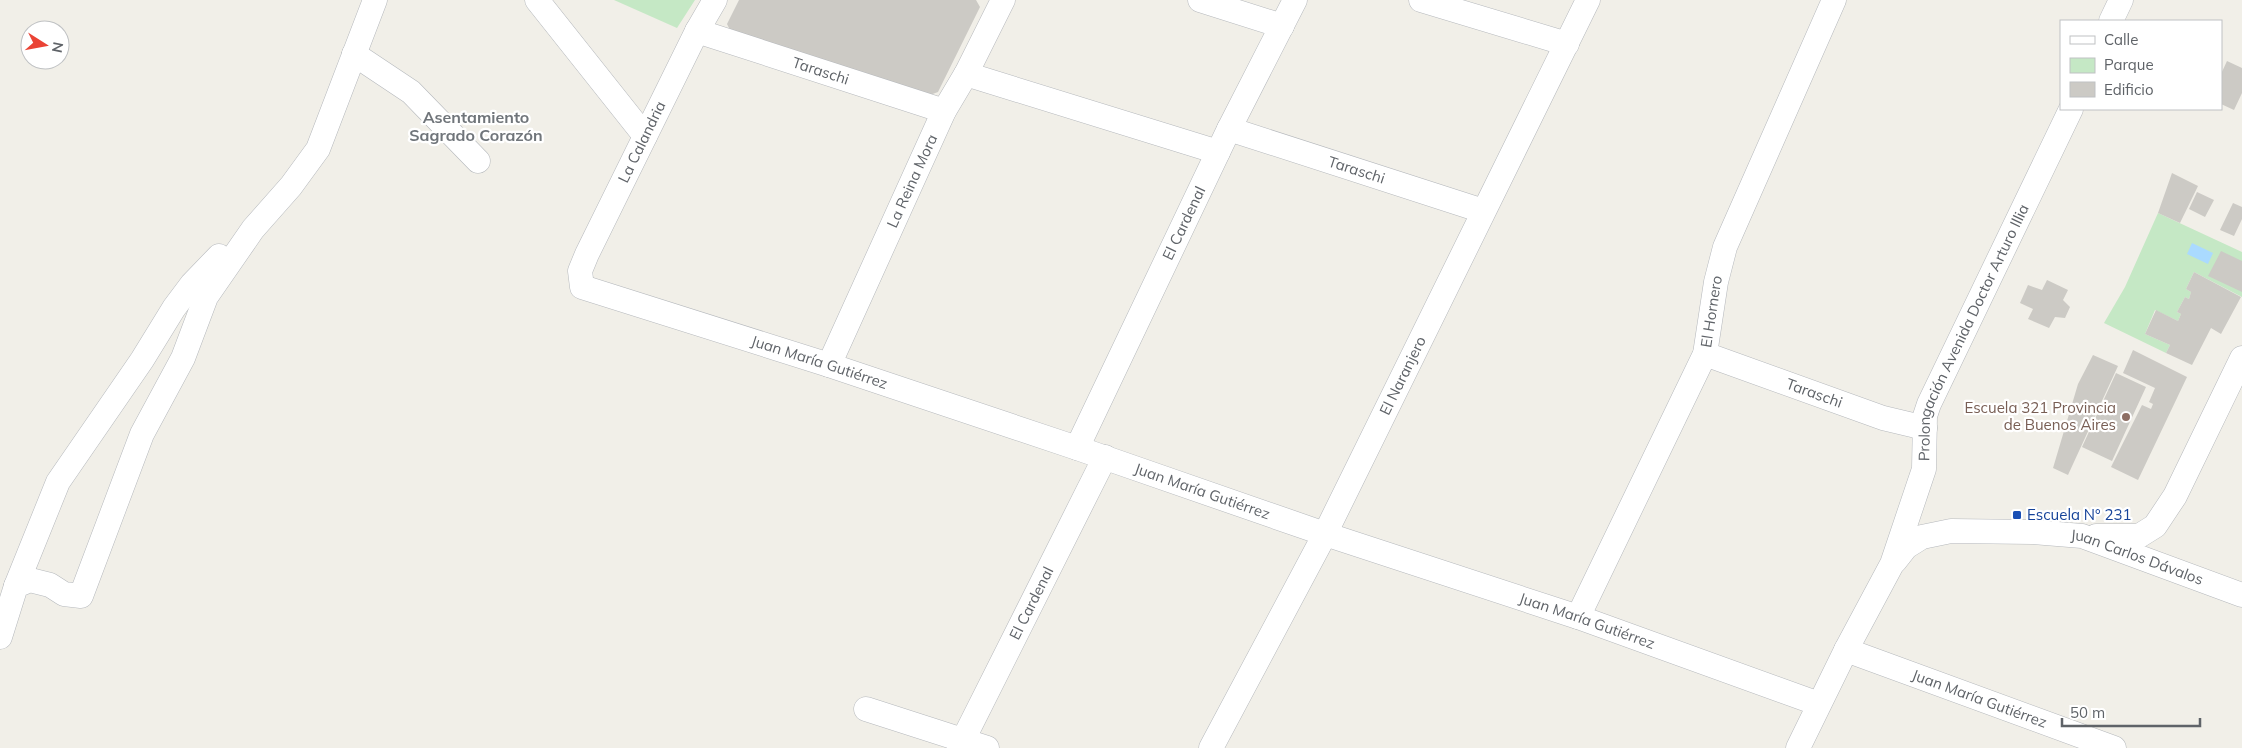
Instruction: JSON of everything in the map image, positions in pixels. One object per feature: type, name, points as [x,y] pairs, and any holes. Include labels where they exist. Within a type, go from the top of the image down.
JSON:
[{"type":"street","points":[[16,586],[30,580],[50,585],[64,594],[81,596],[142,434],[183,358],[206,297],[253,230],[291,186],[318,148],[375,0]]},
{"type":"street","points":[[537,0],[645,136]]},
{"type":"street","name":"La Calandria","points":[[582,287],[580,271],[587,254],[697,31],[715,0]]},
{"type":"street","name":"La Reina Mora","points":[[829,365],[944,111],[966,74],[1003,0]]},
{"type":"street","points":[[1200,0],[1282,26]]},
{"type":"street","name":"El Cardenal","points":[[1077,448],[1229,129],[1295,0]]},
{"type":"street","points":[[1421,0],[1567,44]]},
{"type":"street","name":"El Naranjero","points":[[1211,748],[1325,534],[1588,0]]},
{"type":"street","name":"El Hornero","points":[[1578,617],[1706,354],[1716,282],[1725,247],[1834,0]]},
{"type":"street","points":[[2111,20],[2121,0]]},
{"type":"street","name":"Taraschi","points":[[697,31],[944,111]]},
{"type":"street","points":[[354,54],[411,92],[478,161]]},
{"type":"street","points":[[966,74],[1218,152]]},
{"type":"street","name":"Prolongación Avenida Doctor Arturo Illia","points":[[1892,564],[1924,469],[1925,428],[1929,404],[2071,110]]},
{"type":"street","name":"Taraschi","points":[[1229,129],[1483,211]]},
{"type":"street","points":[[0,637],[16,586],[58,482],[192,284],[224,250],[253,230]]},
{"type":"street","name":"Juan María Gutiérrez","points":[[582,287],[829,365],[1104,457],[1325,534],[1578,617],[1819,704]]},
{"type":"street","name":"Taraschi","points":[[1706,354],[1883,418],[1925,428]]},
{"type":"street","points":[[2082,536],[2139,536],[2155,526],[2175,496],[2242,358]]},
{"type":"street","name":"El Cardenal","points":[[961,744],[1104,457]]},
{"type":"street","name":"Juan Carlos Dávalos","points":[[1892,564],[1906,547],[1922,537],[1951,530],[2006,531],[2082,536],[2242,595]]},
{"type":"street","points":[[1798,748],[1846,650],[1892,564]]},
{"type":"street","name":"Juan María Gutiérrez","points":[[1846,650],[2114,748]]},
{"type":"street","points":[[866,709],[961,744],[987,748]]},
{"type":"green space","points":[[614,0],[695,0],[677,28]]},
{"type":"green space","points":[[2158,213],[2242,252],[2242,297],[2194,272],[2186,289],[2191,292],[2189,299],[2185,297],[2177,312],[2181,314],[2178,321],[2155,310],[2145,334],[2170,345],[2166,353],[2104,323],[2125,287]]},
{"type":"water","points":[[2192,243],[2213,253],[2208,264],[2187,254]]},
{"type":"building","points":[[739,0],[976,0],[980,7],[938,92],[927,96],[732,34],[727,24]]},
{"type":"building","points":[[2227,61],[2242,68],[2242,93],[2234,110],[2222,104],[2222,72]]},
{"type":"building","points":[[2172,173],[2198,186],[2180,223],[2158,213]]},
{"type":"building","points":[[2197,192],[2214,200],[2205,217],[2189,209]]},
{"type":"building","points":[[2233,203],[2242,207],[2242,219],[2234,236],[2220,230]]},
{"type":"building","points":[[2221,251],[2242,261],[2242,292],[2208,276]]},
{"type":"building","points":[[2194,272],[2241,297],[2221,334],[2211,328],[2192,365],[2166,353],[2170,345],[2145,334],[2156,310],[2178,321],[2181,314],[2177,312],[2185,297],[2189,299],[2191,292],[2186,289]]},
{"type":"building","points":[[2047,280],[2068,290],[2063,300],[2070,307],[2065,318],[2055,317],[2049,328],[2028,319],[2033,309],[2020,303],[2028,285],[2042,290]]},
{"type":"building","points":[[2133,350],[2187,377],[2138,480],[2111,467],[2142,405],[2151,409],[2153,404],[2149,402],[2155,388],[2123,373]]},
{"type":"building","points":[[2093,355],[2118,366],[2068,475],[2053,468],[2078,384]]},
{"type":"building","points":[[2116,373],[2146,387],[2112,461],[2082,447]]},
{"type":"place","name":"Escuela 321 Provincia de Buenos Aires","points":[[2126,417]]},
{"type":"place","name":"Escuela N° 231","points":[[2017,515]]},
{"type":"district","name":"Asentamiento Sagrado Corazón","points":[[476,126]]}]
